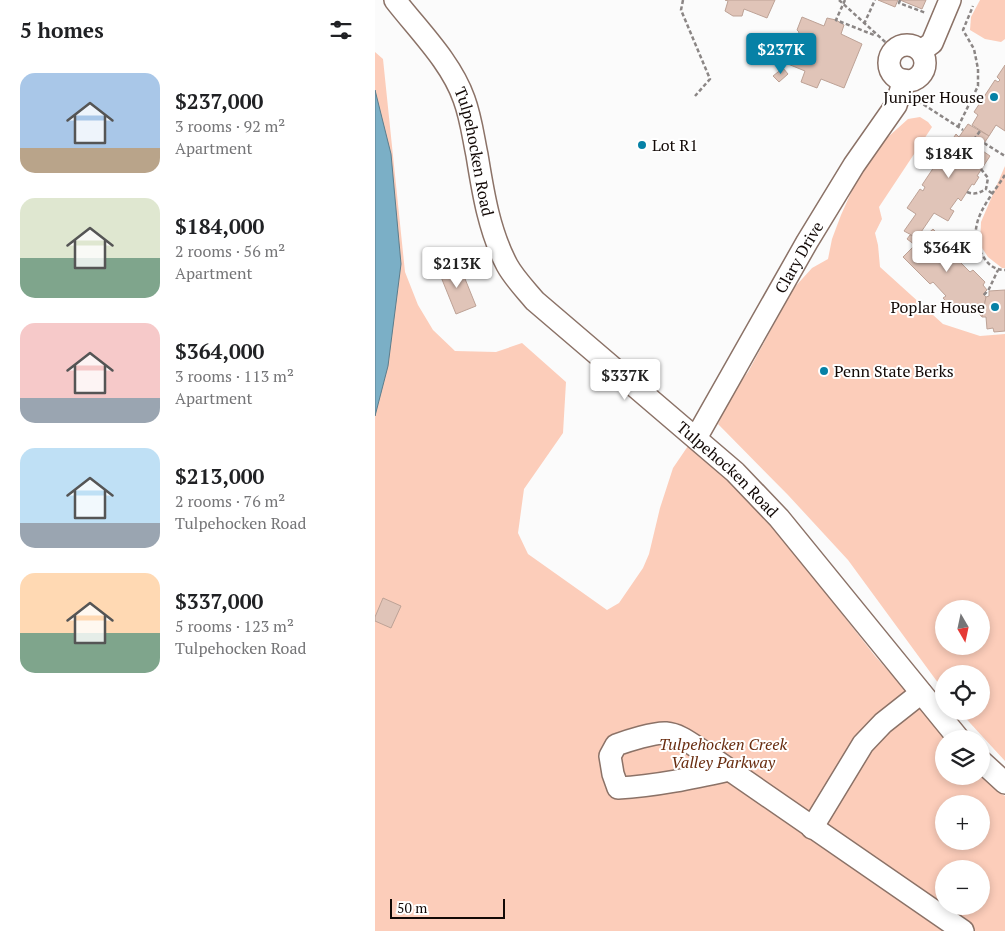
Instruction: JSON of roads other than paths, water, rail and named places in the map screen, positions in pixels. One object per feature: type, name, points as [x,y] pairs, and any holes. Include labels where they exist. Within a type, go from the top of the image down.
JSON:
[{"type":"street","name":"Tulpehocken Road","points":[[395,0],[446,64],[461,92],[473,131],[491,226],[512,272],[535,301],[735,472],[779,518],[952,730]]},
{"type":"street","points":[[921,51],[932,43],[950,0]]},
{"type":"street","points":[[904,44],[913,46],[921,51],[925,60],[924,69],[918,77],[909,81],[898,66],[904,44]]},
{"type":"street","name":"Clary Drive","points":[[696,438],[854,164],[897,105],[898,66]]},
{"type":"street","points":[[813,828],[863,744],[883,723],[921,693]]},
{"type":"street","points":[[729,770],[687,779],[618,788],[610,756],[616,745],[628,740],[665,733],[680,737],[688,741],[963,931]]},
{"type":"street","points":[[990,769],[1005,783]]},
{"type":"water","points":[[375,90],[391,154],[401,264],[388,366],[375,416]]},
{"type":"place","name":"Juniper House","points":[[994,97]]},
{"type":"place","name":"Lot R1","points":[[642,145]]},
{"type":"place","name":"Poplar House","points":[[995,307]]},
{"type":"place","name":"Penn State Berks","points":[[824,371]]},
{"type":"park label","name":"Tulpehocken Creek Valley Parkway","points":[[723,753]]}]
